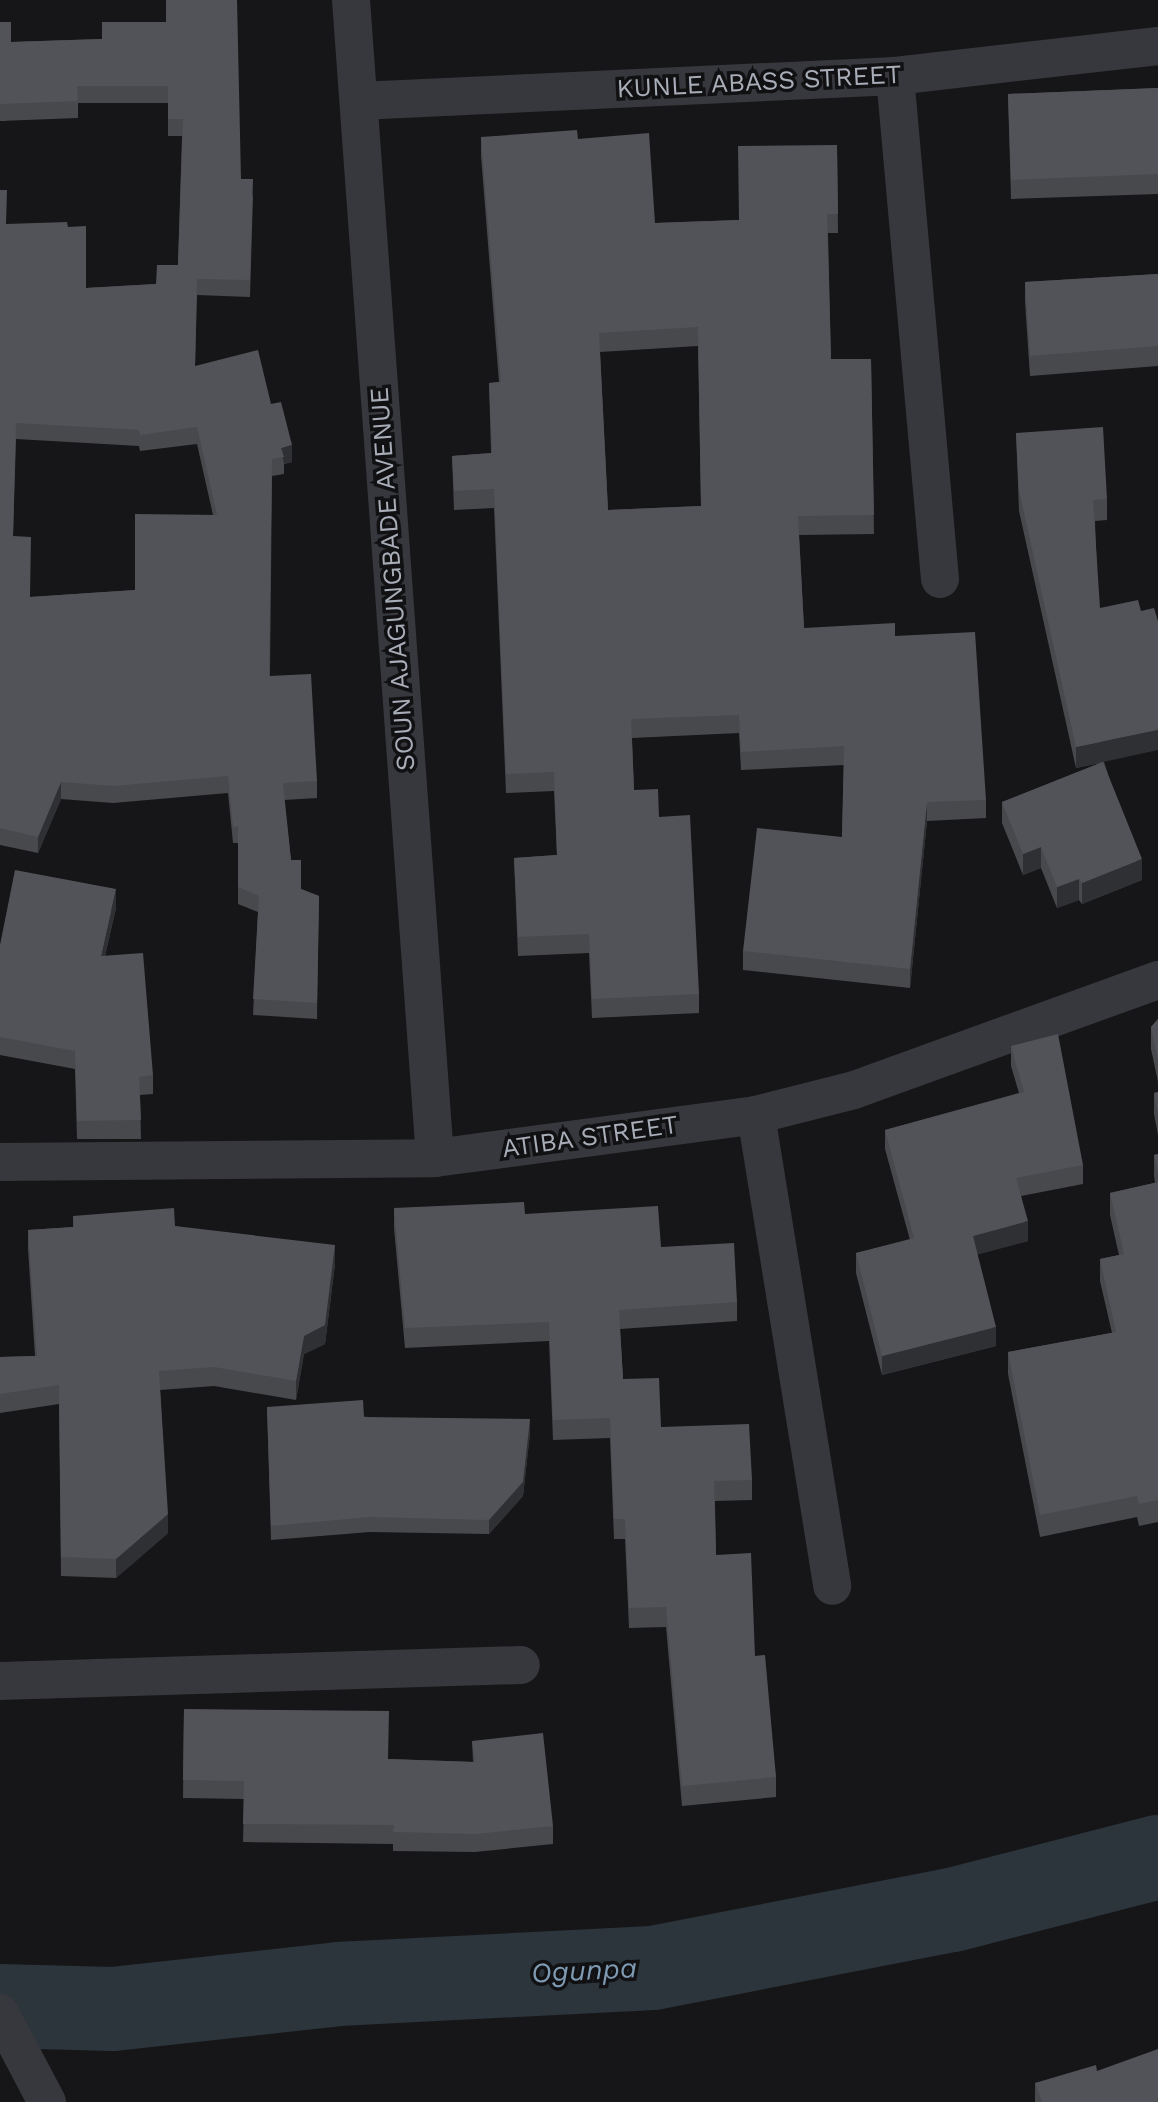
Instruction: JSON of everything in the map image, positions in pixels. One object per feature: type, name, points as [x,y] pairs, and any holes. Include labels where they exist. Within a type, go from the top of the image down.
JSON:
[{"type":"street","name":"SOUN AJAGUNGBADE AVENUE","points":[[351,0],[435,1158]]},
{"type":"street","name":"KUNLE ABASS STREET","points":[[359,101],[895,76],[1158,46]]},
{"type":"street","points":[[895,76],[940,579]]},
{"type":"street","name":"ATIBA STREET","points":[[0,1162],[435,1158],[756,1115],[854,1090],[1158,980]]},
{"type":"street","points":[[756,1115],[832,1586]]},
{"type":"street","points":[[0,1681],[521,1665]]},
{"type":"street","points":[[0,2013],[47,2102]]},
{"type":"building","points":[[166,0],[237,0],[241,179],[253,179],[250,280],[197,279],[195,366],[258,350],[271,404],[281,402],[292,445],[281,448],[284,457],[272,459],[269,676],[311,674],[317,781],[283,783],[291,860],[301,860],[301,889],[319,896],[317,1003],[253,999],[259,896],[238,887],[238,826],[233,827],[228,776],[113,786],[61,782],[38,837],[0,828],[0,190],[7,190],[6,224],[67,222],[68,227],[86,226],[86,288],[156,284],[157,265],[178,265],[183,119],[168,119],[168,86],[77,86],[78,101],[0,104],[0,22],[11,22],[11,42],[102,39],[102,22],[166,22]],"holes":[[[16,423],[139,430],[140,435],[197,427],[217,515],[135,514],[135,590],[30,597],[31,537],[13,536]]]},
{"type":"building","points":[[1158,88],[1158,174],[1011,180],[1008,94]]},
{"type":"building","points":[[577,130],[578,139],[649,133],[655,223],[739,220],[738,146],[837,145],[838,214],[827,214],[831,359],[871,359],[874,515],[798,516],[804,628],[895,623],[895,636],[975,632],[986,800],[927,802],[910,969],[743,951],[757,828],[842,837],[844,746],[741,752],[739,715],[631,719],[634,790],[658,789],[659,817],[690,815],[699,994],[592,999],[589,934],[518,937],[514,858],[557,855],[554,772],[506,774],[494,489],[454,491],[452,456],[492,453],[489,383],[501,382],[481,137]],"holes":[[[698,327],[701,506],[608,510],[599,333]]]},
{"type":"building","points":[[1158,274],[1158,346],[1030,356],[1025,282]]},
{"type":"building","points":[[1103,427],[1107,499],[1093,500],[1100,608],[1138,600],[1141,611],[1154,608],[1158,621],[1158,730],[1076,747],[1019,490],[1016,433]]},
{"type":"building","points":[[1103,762],[1142,859],[1082,883],[1079,879],[1057,887],[1041,847],[1023,854],[1002,802]]},
{"type":"building","points":[[15,870],[116,889],[101,956],[143,953],[153,1075],[139,1077],[141,1120],[77,1121],[75,1051],[0,1037],[0,945]]},
{"type":"building","points":[[1158,1019],[1158,1061],[1151,1027]]},
{"type":"building","points":[[1058,1034],[1083,1165],[1016,1178],[1028,1221],[973,1236],[996,1327],[882,1356],[856,1253],[914,1238],[885,1130],[1024,1092],[1011,1046]]},
{"type":"building","points":[[1158,1092],[1158,1113],[1154,1093]]},
{"type":"building","points":[[1158,1182],[1158,1500],[1139,1504],[1137,1496],[1040,1515],[1008,1352],[1116,1332],[1100,1259],[1124,1254],[1110,1193]]},
{"type":"building","points":[[524,1202],[525,1214],[658,1206],[661,1247],[734,1243],[737,1302],[619,1310],[623,1379],[659,1378],[661,1427],[749,1424],[752,1480],[714,1481],[716,1555],[751,1553],[755,1656],[765,1655],[776,1777],[682,1786],[666,1607],[629,1608],[625,1519],[614,1519],[610,1418],[553,1420],[549,1322],[405,1328],[394,1208]]},
{"type":"building","points":[[174,1208],[175,1226],[335,1245],[325,1325],[304,1336],[296,1381],[214,1367],[159,1371],[168,1514],[116,1559],[61,1557],[59,1385],[0,1394],[0,1357],[37,1356],[28,1230],[74,1227],[73,1216]]},
{"type":"building","points":[[363,1400],[364,1417],[530,1419],[523,1482],[489,1520],[370,1517],[271,1526],[267,1407]]},
{"type":"building","points":[[184,1709],[389,1711],[388,1759],[475,1762],[472,1741],[543,1733],[553,1826],[475,1834],[393,1832],[394,1825],[243,1824],[244,1781],[183,1780]]},
{"type":"building","points":[[1158,2049],[1158,2102],[1042,2102],[1035,2083],[1096,2065],[1097,2071]]},
{"type":"waterway","name":"Ogunpa","points":[[0,2006],[113,2009],[338,1984],[653,1968],[952,1910],[1158,1857]]}]
